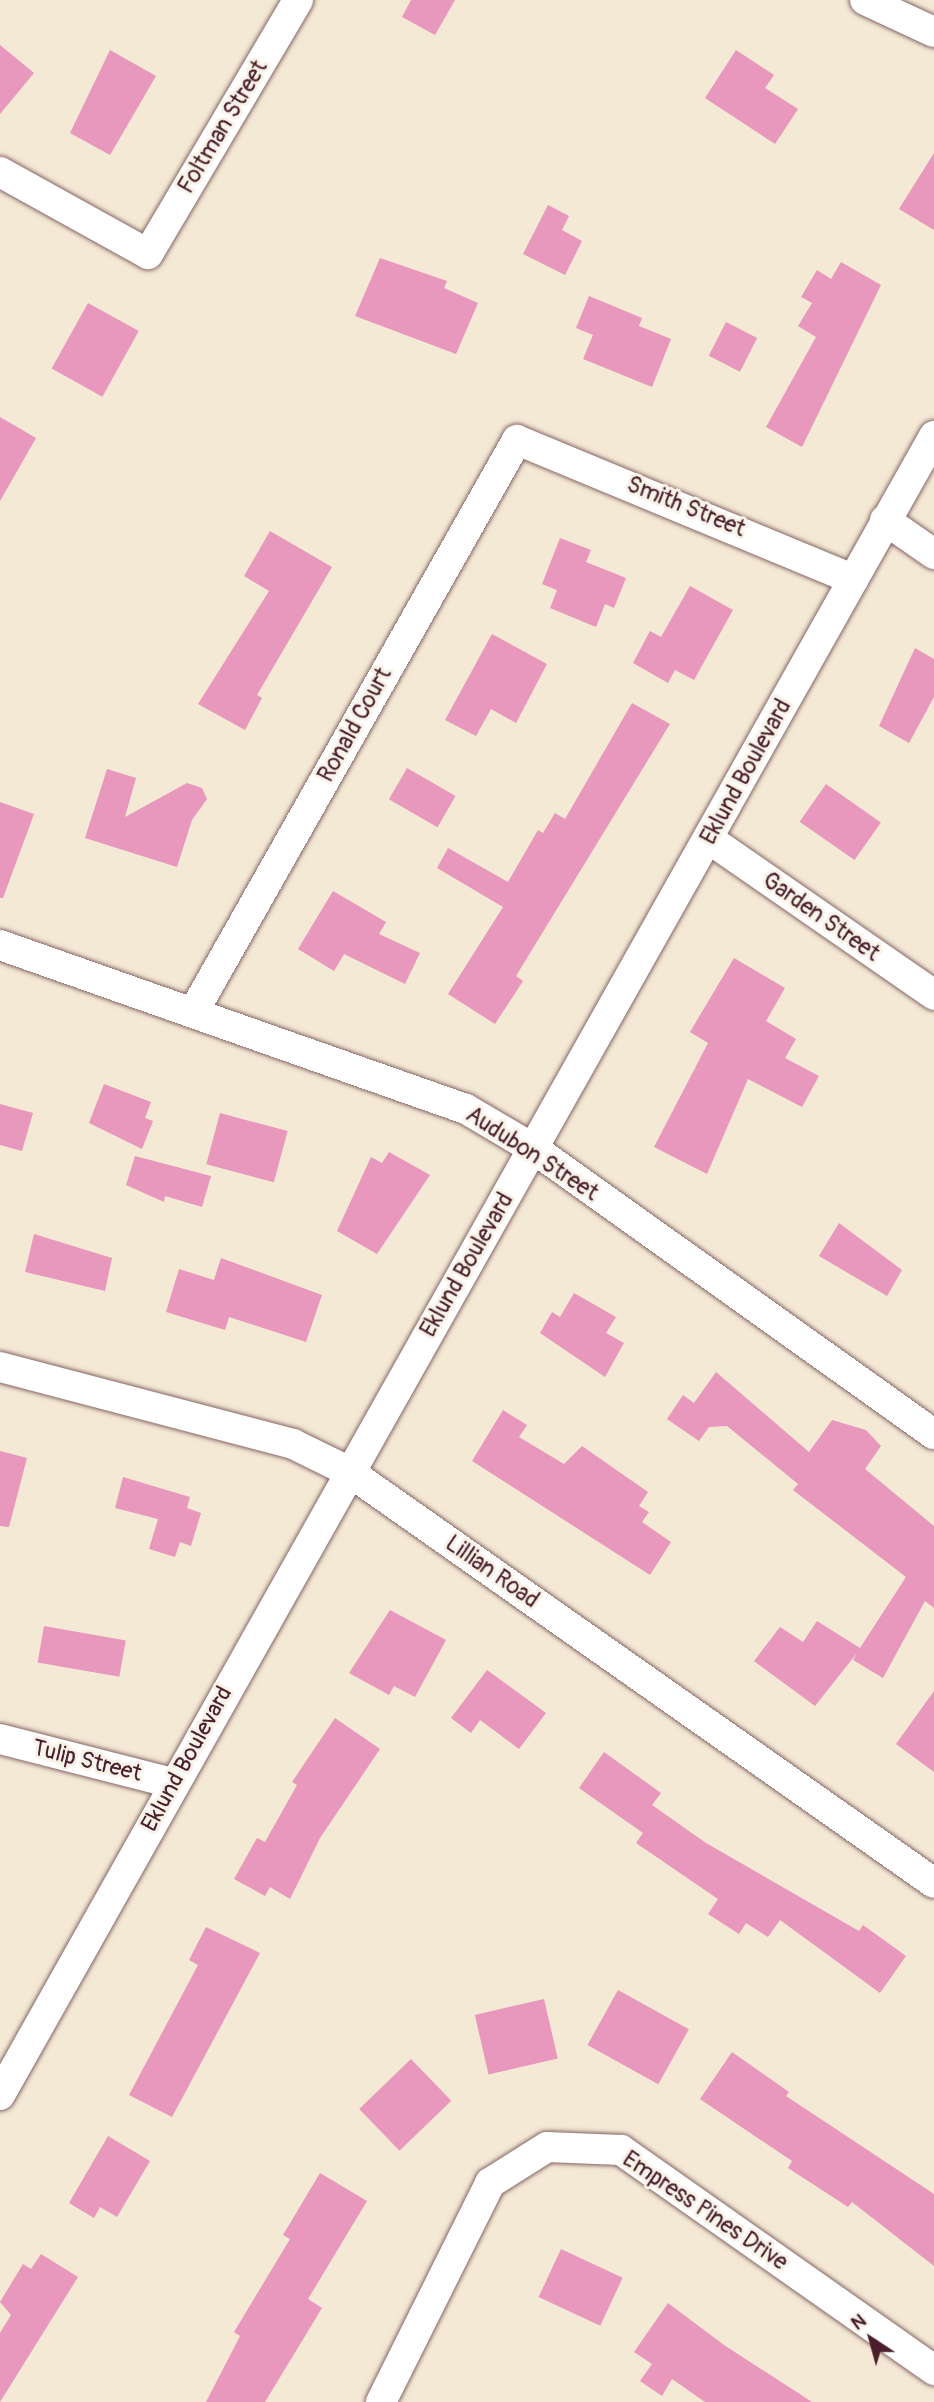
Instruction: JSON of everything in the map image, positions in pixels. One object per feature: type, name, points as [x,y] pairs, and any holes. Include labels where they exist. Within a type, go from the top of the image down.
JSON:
[{"type":"street","name":"Foltman Street","points":[[0,172],[148,254],[298,0]]},
{"type":"street","points":[[865,0],[934,32]]},
{"type":"street","points":[[911,0],[934,25]]},
{"type":"street","name":"Eklund Boulevard","points":[[0,2095],[348,1471],[534,1149],[934,436]]},
{"type":"street","name":"Smith Street","points":[[517,440],[853,579]]},
{"type":"street","name":"Ronald Court","points":[[194,1011],[517,440]]},
{"type":"street","points":[[885,520],[934,554]]},
{"type":"street","name":"Garden Street","points":[[709,839],[934,995]]},
{"type":"street","name":"Audubon Street","points":[[0,945],[194,1011],[466,1109],[534,1149],[934,1434]]},
{"type":"street","name":"Lillian Road","points":[[0,1367],[293,1444],[348,1471],[934,1883]]},
{"type":"street","name":"Tulip Street","points":[[0,1739],[173,1783]]},
{"type":"street","name":"Empress Pines Drive","points":[[381,2402],[490,2183],[547,2147],[621,2150],[934,2370]]},
{"type":"building","points":[[411,0],[455,0],[435,35],[402,17]]},
{"type":"building","points":[[0,45],[34,73],[0,114]]},
{"type":"building","points":[[110,50],[156,76],[110,155],[70,133]]},
{"type":"building","points":[[736,50],[774,75],[765,88],[798,109],[775,144],[705,98]]},
{"type":"building","points":[[934,153],[934,230],[899,209]]},
{"type":"building","points":[[548,205],[569,216],[562,230],[582,241],[565,275],[523,254]]},
{"type":"building","points":[[380,258],[447,281],[444,288],[478,303],[456,354],[355,316]]},
{"type":"building","points":[[841,262],[881,285],[802,447],[766,427],[816,337],[798,326],[812,303],[801,297],[817,270],[831,279]]},
{"type":"building","points":[[589,296],[642,318],[639,326],[671,339],[652,387],[583,359],[593,335],[576,328]]},
{"type":"building","points":[[88,303],[139,331],[102,397],[52,369]]},
{"type":"building","points":[[726,322],[757,338],[740,372],[709,356]]},
{"type":"building","points":[[0,417],[36,438],[0,501]]},
{"type":"building","points":[[270,531],[332,567],[257,695],[262,698],[245,730],[198,704],[269,591],[244,576]]},
{"type":"building","points":[[560,538],[591,550],[586,562],[626,578],[614,608],[605,604],[596,627],[550,608],[557,590],[542,584]]},
{"type":"building","points":[[690,586],[733,610],[694,680],[675,670],[668,683],[633,663],[650,631],[661,637]]},
{"type":"building","points":[[492,634],[547,664],[516,723],[491,709],[476,736],[445,720]]},
{"type":"building","points":[[915,648],[934,659],[934,697],[909,743],[879,726]]},
{"type":"building","points":[[632,703],[670,724],[516,976],[523,981],[495,1024],[448,994],[503,907],[437,868],[448,848],[508,882],[538,830],[543,833],[555,813],[565,819]]},
{"type":"building","points":[[407,768],[455,796],[437,827],[389,799]]},
{"type":"building","points":[[107,769],[136,778],[125,817],[187,783],[202,788],[207,799],[192,820],[177,867],[85,838]]},
{"type":"building","points":[[826,784],[881,822],[854,860],[800,822]]},
{"type":"building","points":[[0,802],[34,814],[3,898],[0,898]]},
{"type":"building","points":[[333,891],[386,922],[379,934],[420,953],[405,984],[344,954],[334,971],[298,949]]},
{"type":"building","points":[[734,958],[785,988],[766,1021],[796,1039],[785,1058],[819,1076],[802,1107],[748,1079],[707,1174],[654,1147],[708,1043],[690,1032]]},
{"type":"building","points":[[104,1084],[151,1102],[145,1118],[153,1121],[142,1149],[89,1123]]},
{"type":"building","points":[[0,1104],[33,1113],[22,1151],[0,1145]]},
{"type":"building","points":[[220,1113],[288,1131],[274,1182],[206,1164]]},
{"type":"building","points":[[389,1152],[430,1175],[377,1254],[337,1231],[371,1157],[382,1163]]},
{"type":"building","points":[[135,1156],[211,1176],[202,1207],[165,1196],[164,1202],[126,1185]]},
{"type":"building","points":[[839,1223],[902,1270],[887,1296],[819,1256]]},
{"type":"building","points":[[34,1234],[112,1258],[105,1291],[25,1272]]},
{"type":"building","points":[[221,1258],[322,1295],[306,1342],[229,1317],[225,1330],[166,1312],[179,1269],[214,1280]]},
{"type":"building","points":[[574,1293],[616,1317],[606,1333],[624,1343],[605,1377],[540,1333],[552,1312],[560,1317]]},
{"type":"building","points":[[716,1372],[809,1452],[832,1420],[866,1430],[881,1446],[865,1469],[934,1526],[934,1608],[925,1601],[883,1678],[853,1660],[857,1653],[815,1706],[754,1661],[780,1627],[803,1642],[817,1621],[860,1648],[906,1577],[793,1490],[798,1484],[727,1426],[709,1427],[699,1441],[667,1419],[683,1395],[694,1403]]},
{"type":"building","points":[[503,1410],[527,1425],[519,1437],[564,1464],[582,1446],[648,1492],[639,1506],[649,1512],[642,1522],[671,1542],[650,1575],[472,1461]]},
{"type":"building","points":[[0,1451],[27,1458],[9,1527],[0,1526]]},
{"type":"building","points":[[123,1477],[190,1497],[187,1508],[201,1513],[191,1546],[180,1542],[175,1557],[149,1549],[158,1519],[115,1508]]},
{"type":"building","points":[[390,1610],[446,1640],[415,1697],[394,1686],[389,1695],[349,1673]]},
{"type":"building","points":[[44,1626],[126,1640],[119,1677],[38,1662]]},
{"type":"building","points":[[487,1670],[546,1713],[519,1749],[480,1720],[471,1733],[451,1718]]},
{"type":"building","points":[[934,1691],[934,1772],[896,1744]]},
{"type":"building","points":[[335,1718],[380,1749],[320,1838],[290,1899],[270,1887],[265,1896],[234,1879],[257,1838],[265,1842],[297,1785],[292,1782]]},
{"type":"building","points":[[604,1752],[661,1793],[652,1805],[706,1843],[859,1931],[863,1925],[906,1956],[880,1993],[780,1920],[768,1937],[746,1923],[739,1934],[708,1914],[718,1899],[636,1843],[643,1833],[579,1788]]},
{"type":"building","points":[[206,1927],[260,1953],[172,2117],[129,2095],[198,1965],[189,1960]]},
{"type":"building","points":[[618,1990],[689,2029],[658,2084],[587,2045]]},
{"type":"building","points":[[544,1999],[558,2058],[489,2074],[475,2015]]},
{"type":"building","points":[[732,2052],[789,2092],[786,2096],[934,2194],[934,2266],[852,2202],[848,2207],[788,2168],[792,2161],[700,2099]]},
{"type":"building","points":[[411,2059],[451,2101],[399,2151],[359,2109]]},
{"type":"building","points":[[108,2136],[150,2161],[117,2217],[100,2207],[94,2218],[69,2203]]},
{"type":"building","points":[[320,2173],[367,2201],[308,2299],[322,2308],[265,2402],[206,2402],[240,2336],[234,2332],[290,2239],[283,2235]]},
{"type":"building","points":[[561,2249],[623,2278],[600,2326],[539,2297]]},
{"type":"building","points":[[41,2254],[78,2277],[0,2402],[0,2333],[11,2315],[0,2302],[23,2264],[31,2269]]},
{"type":"building","points":[[668,2303],[724,2345],[812,2402],[705,2402],[672,2379],[662,2396],[640,2381],[652,2364],[634,2352]]}]
